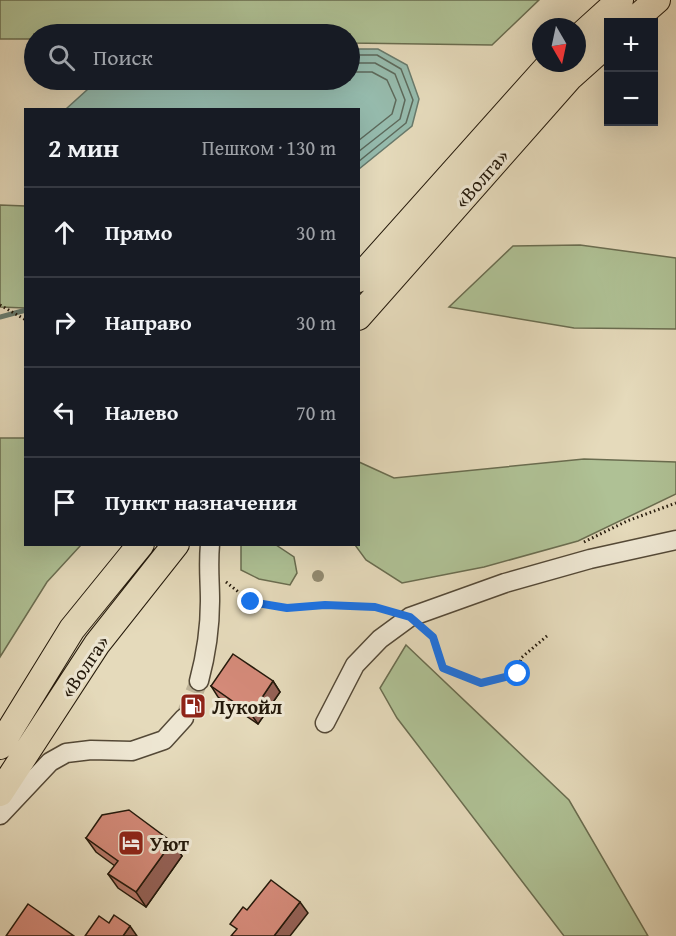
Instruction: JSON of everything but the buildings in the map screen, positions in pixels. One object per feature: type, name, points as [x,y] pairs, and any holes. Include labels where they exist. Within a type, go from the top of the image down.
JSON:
[{"type":"highway","points":[[586,31],[620,0]]},
{"type":"highway","points":[[637,18],[657,0]]},
{"type":"highway","name":"«Волга»","points":[[360,315],[570,78],[604,47]]},
{"type":"highway","name":"«Волга»","points":[[360,277],[543,72]]},
{"type":"highway","name":"«Волга»","points":[[0,746],[72,629],[139,546]]},
{"type":"highway","name":"«Волга»","points":[[0,793],[97,644],[174,546]]},
{"type":"lane","points":[[325,723],[355,665],[380,639],[410,617],[505,583],[590,559],[676,540]]},
{"type":"lane","points":[[199,681],[206,656],[209,613],[207,567],[210,546]]},
{"type":"lane","points":[[0,815],[50,762],[66,753],[91,750],[132,751],[164,740],[184,718]]},
{"type":"path","points":[[0,305],[24,319]]},
{"type":"path","points":[[627,521],[676,503]]},
{"type":"path","points":[[207,567],[251,602],[287,608],[325,605],[375,607],[410,617],[433,637],[443,668],[481,683],[518,674],[521,658],[547,636]]},
{"type":"shaded area","points":[[0,0],[539,0],[492,45],[360,43],[360,24],[24,24],[24,39],[0,39]]},
{"type":"shaded area","points":[[0,205],[24,206],[24,308],[0,307]]},
{"type":"shaded area","points":[[580,245],[676,258],[676,329],[574,328],[449,307],[513,246]]},
{"type":"shaded area","points":[[0,438],[24,438],[24,546],[80,546],[47,582],[0,657]]},
{"type":"shaded area","points":[[584,459],[676,462],[676,494],[578,541],[484,567],[402,583],[366,560],[356,546],[360,546],[360,462],[394,478]]},
{"type":"shaded area","points":[[241,546],[278,546],[294,557],[297,573],[290,585],[259,579],[241,570]]},
{"type":"shaded area","points":[[406,645],[569,800],[648,936],[564,936],[397,718],[380,688]]},
{"type":"water","points":[[360,49],[378,49],[407,65],[419,99],[412,126],[360,168],[360,108],[67,108],[87,90],[360,90]]},
{"type":"waterway","points":[[0,317],[24,311]]},
{"type":"tunnel","points":[[184,718],[199,681]]},
{"type":"place","name":"Лукойл","points":[[193,706]]},
{"type":"place","name":"Уют","points":[[131,843]]},
{"type":"route","points":[[251,602],[287,608],[325,605],[375,607],[410,617],[433,637],[443,668],[481,683],[518,674]]}]
